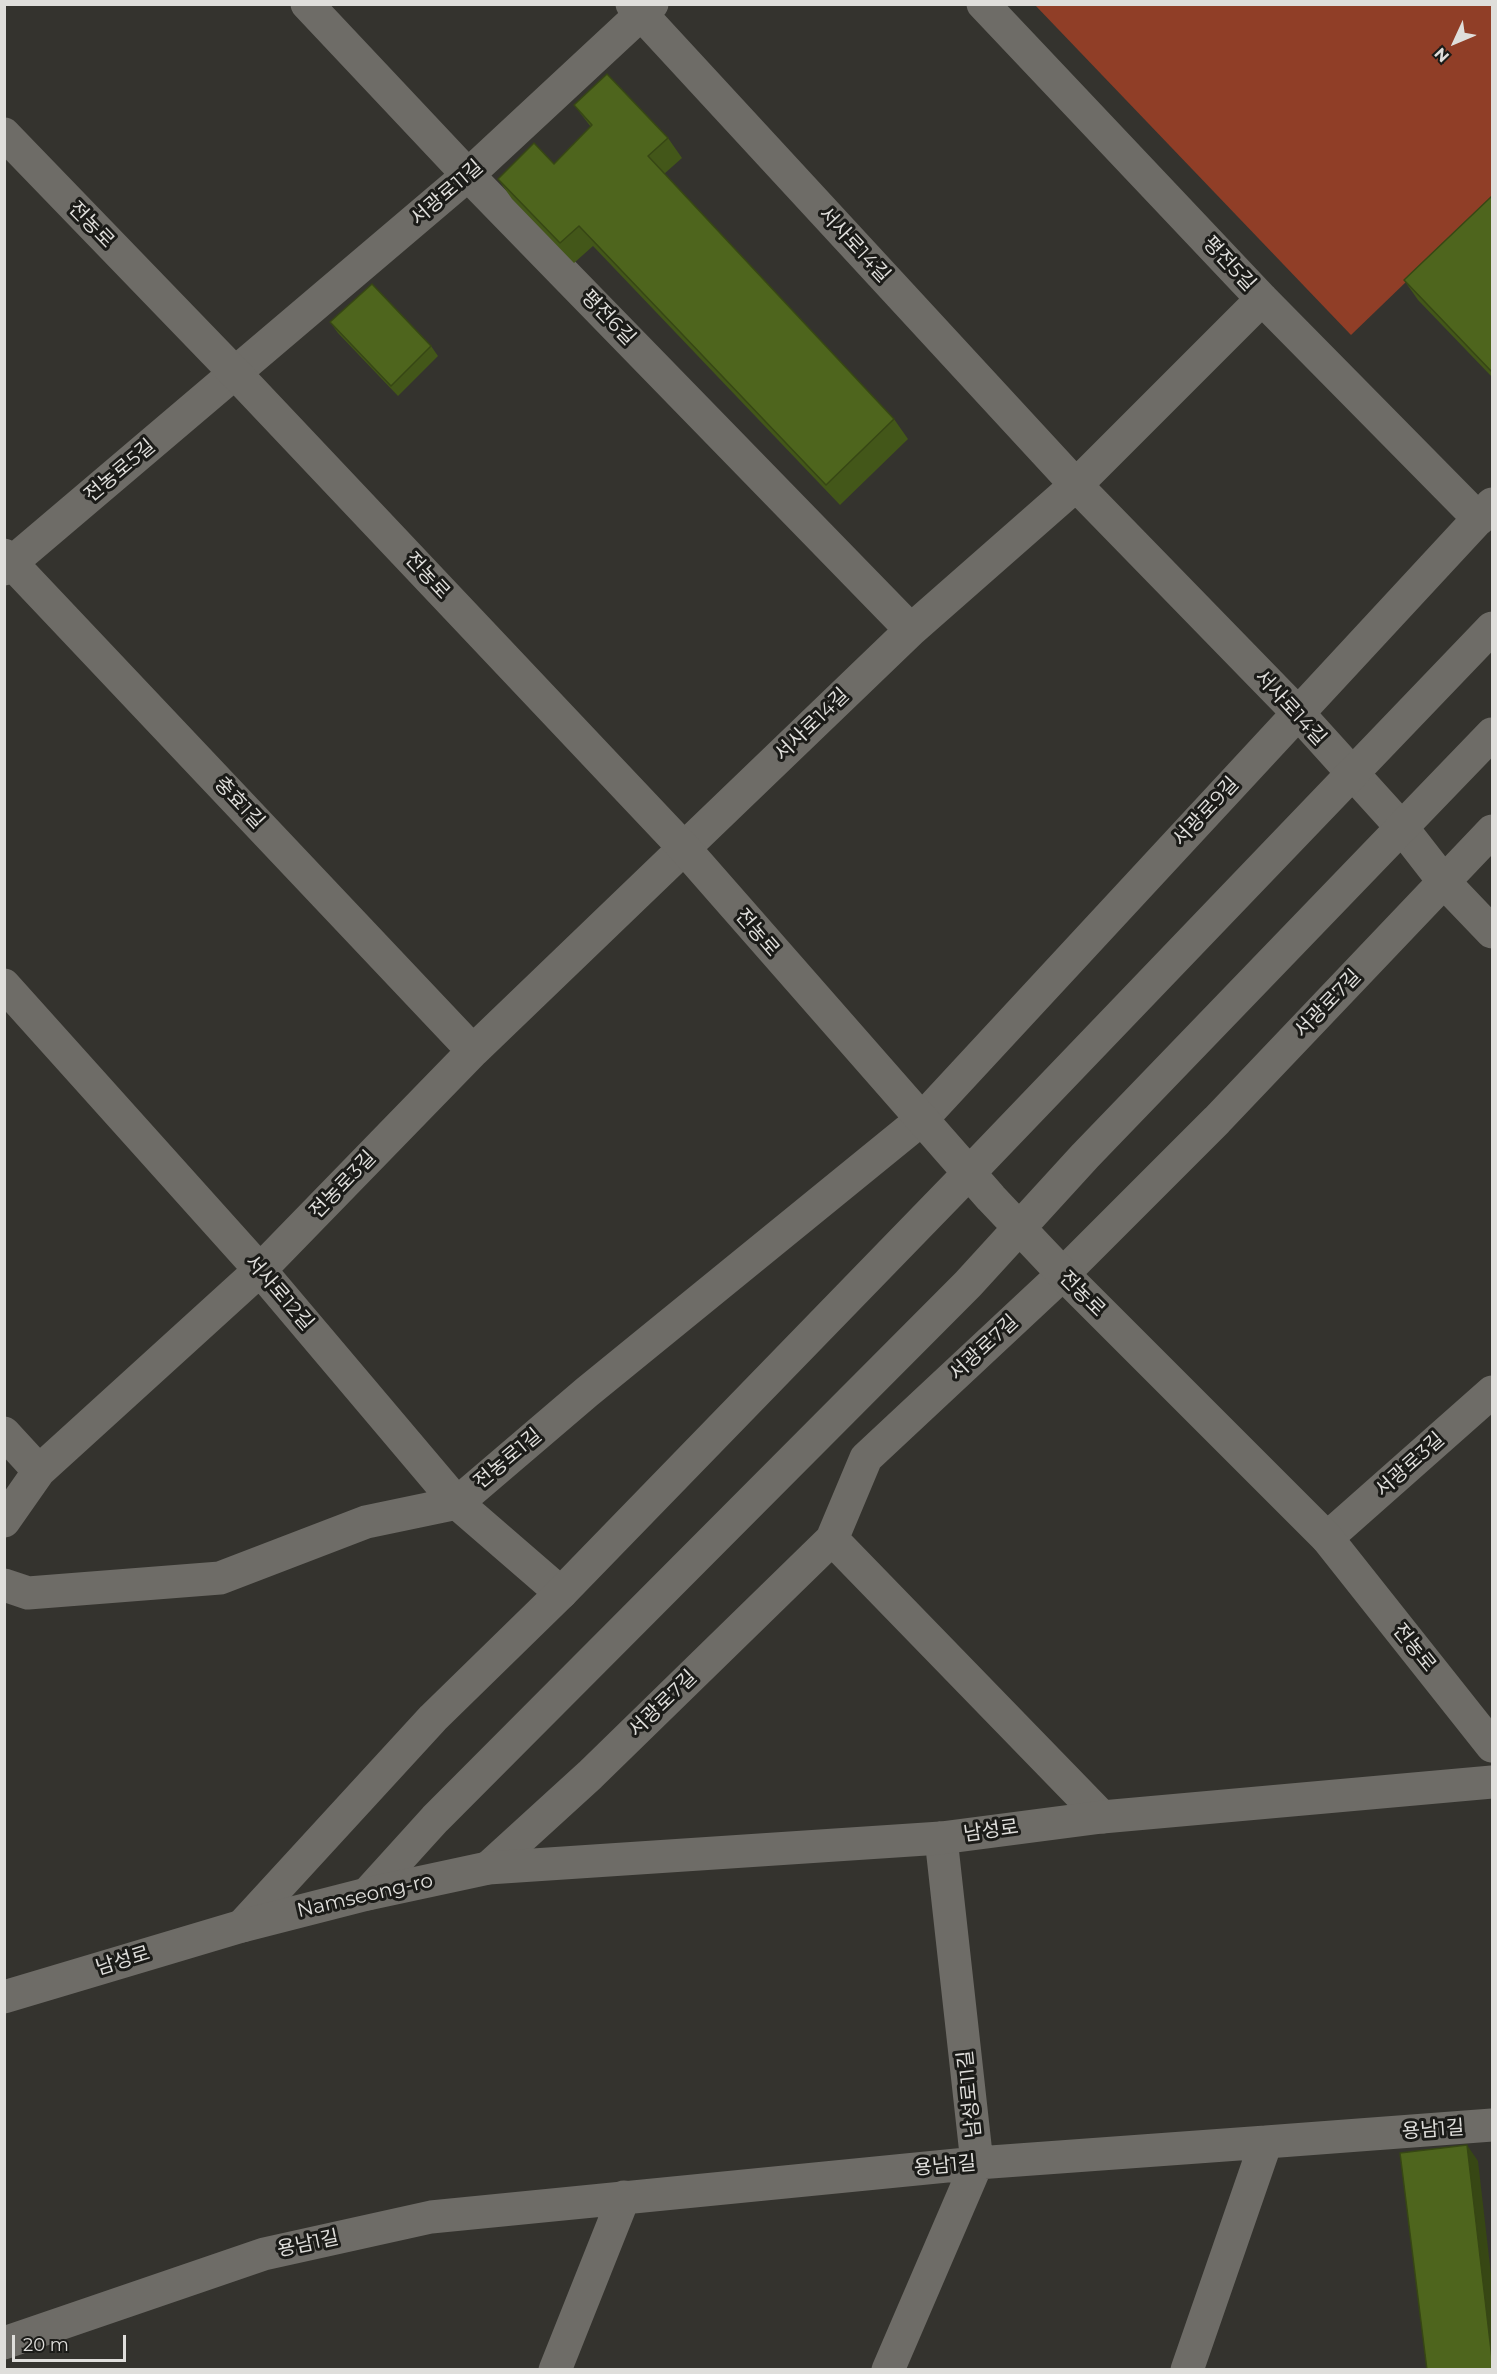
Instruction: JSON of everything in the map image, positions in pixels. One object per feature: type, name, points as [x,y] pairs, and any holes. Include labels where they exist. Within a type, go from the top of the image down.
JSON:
[{"type":"street","name":"평전6길","points":[[307,4],[468,175],[911,630]]},
{"type":"street","name":"평전5길","points":[[983,4],[1262,299],[1486,512]]},
{"type":"street","name":"서광로11길","points":[[236,374],[468,175],[642,8]]},
{"type":"street","name":"서사로14길","points":[[642,8],[1076,484],[1298,713],[1352,776],[1403,829],[1445,883],[1492,932]]},
{"type":"street","name":"전농로","points":[[4,134],[236,374],[684,848],[921,1120],[1063,1274],[1327,1538],[1492,1746]]},
{"type":"street","name":"서사로14길","points":[[684,848],[911,630],[1076,484],[1262,299]]},
{"type":"street","name":"전농로5길","points":[[7,562],[236,374]]},
{"type":"street","name":"서광로9길","points":[[921,1120],[1486,512]]},
{"type":"street","name":"충효1길","points":[[7,562],[473,1051]]},
{"type":"street","points":[[242,1926],[433,1718],[561,1593],[969,1173],[1492,628]]},
{"type":"street","points":[[367,1894],[444,1811],[968,1284],[1085,1156],[1403,829],[1492,734]]},
{"type":"street","name":"서광로7길","points":[[488,1868],[590,1775],[832,1539],[866,1458],[1063,1274],[1217,1120],[1492,831]]},
{"type":"street","name":"전농로3길","points":[[4,1521],[39,1471],[260,1270],[473,1051],[684,848]]},
{"type":"street","name":"서사로12길","points":[[4,985],[260,1270],[457,1503],[561,1593]]},
{"type":"street","name":"전농로1길","points":[[4,1584],[28,1593],[220,1578],[366,1522],[457,1503],[587,1392],[921,1120]]},
{"type":"street","name":"서광로3길","points":[[1327,1538],[1492,1392]]},
{"type":"street","points":[[4,1433],[39,1471]]},
{"type":"street","points":[[832,1539],[1102,1817]]},
{"type":"street","name":"남성로","points":[[488,1868],[941,1838],[1102,1817],[1492,1782]]},
{"type":"street","name":"남성로11길","points":[[888,2370],[977,2163],[941,1838]]},
{"type":"street","name":"Namseong-ro","points":[[242,1926],[367,1894],[488,1868]]},
{"type":"street","name":"남성로","points":[[4,1997],[242,1926]]},
{"type":"street","name":"용남1길","points":[[4,2343],[264,2254],[431,2217],[977,2163],[1492,2125]]},
{"type":"street","points":[[1187,2370],[1266,2142]]},
{"type":"street","points":[[555,2370],[624,2198]]},
{"type":"shaded area","points":[[1035,5],[1492,5],[1492,199],[1351,335]]},
{"type":"building","points":[[607,74],[668,138],[648,156],[894,419],[826,485],[579,226],[560,243],[498,179],[534,143],[554,164],[592,125],[574,105]]},
{"type":"building","points":[[1492,196],[1492,372],[1404,280]]},
{"type":"building","points":[[372,284],[431,346],[391,386],[330,322]]},
{"type":"building","points":[[1467,2145],[1492,2370],[1427,2370],[1400,2153]]}]
